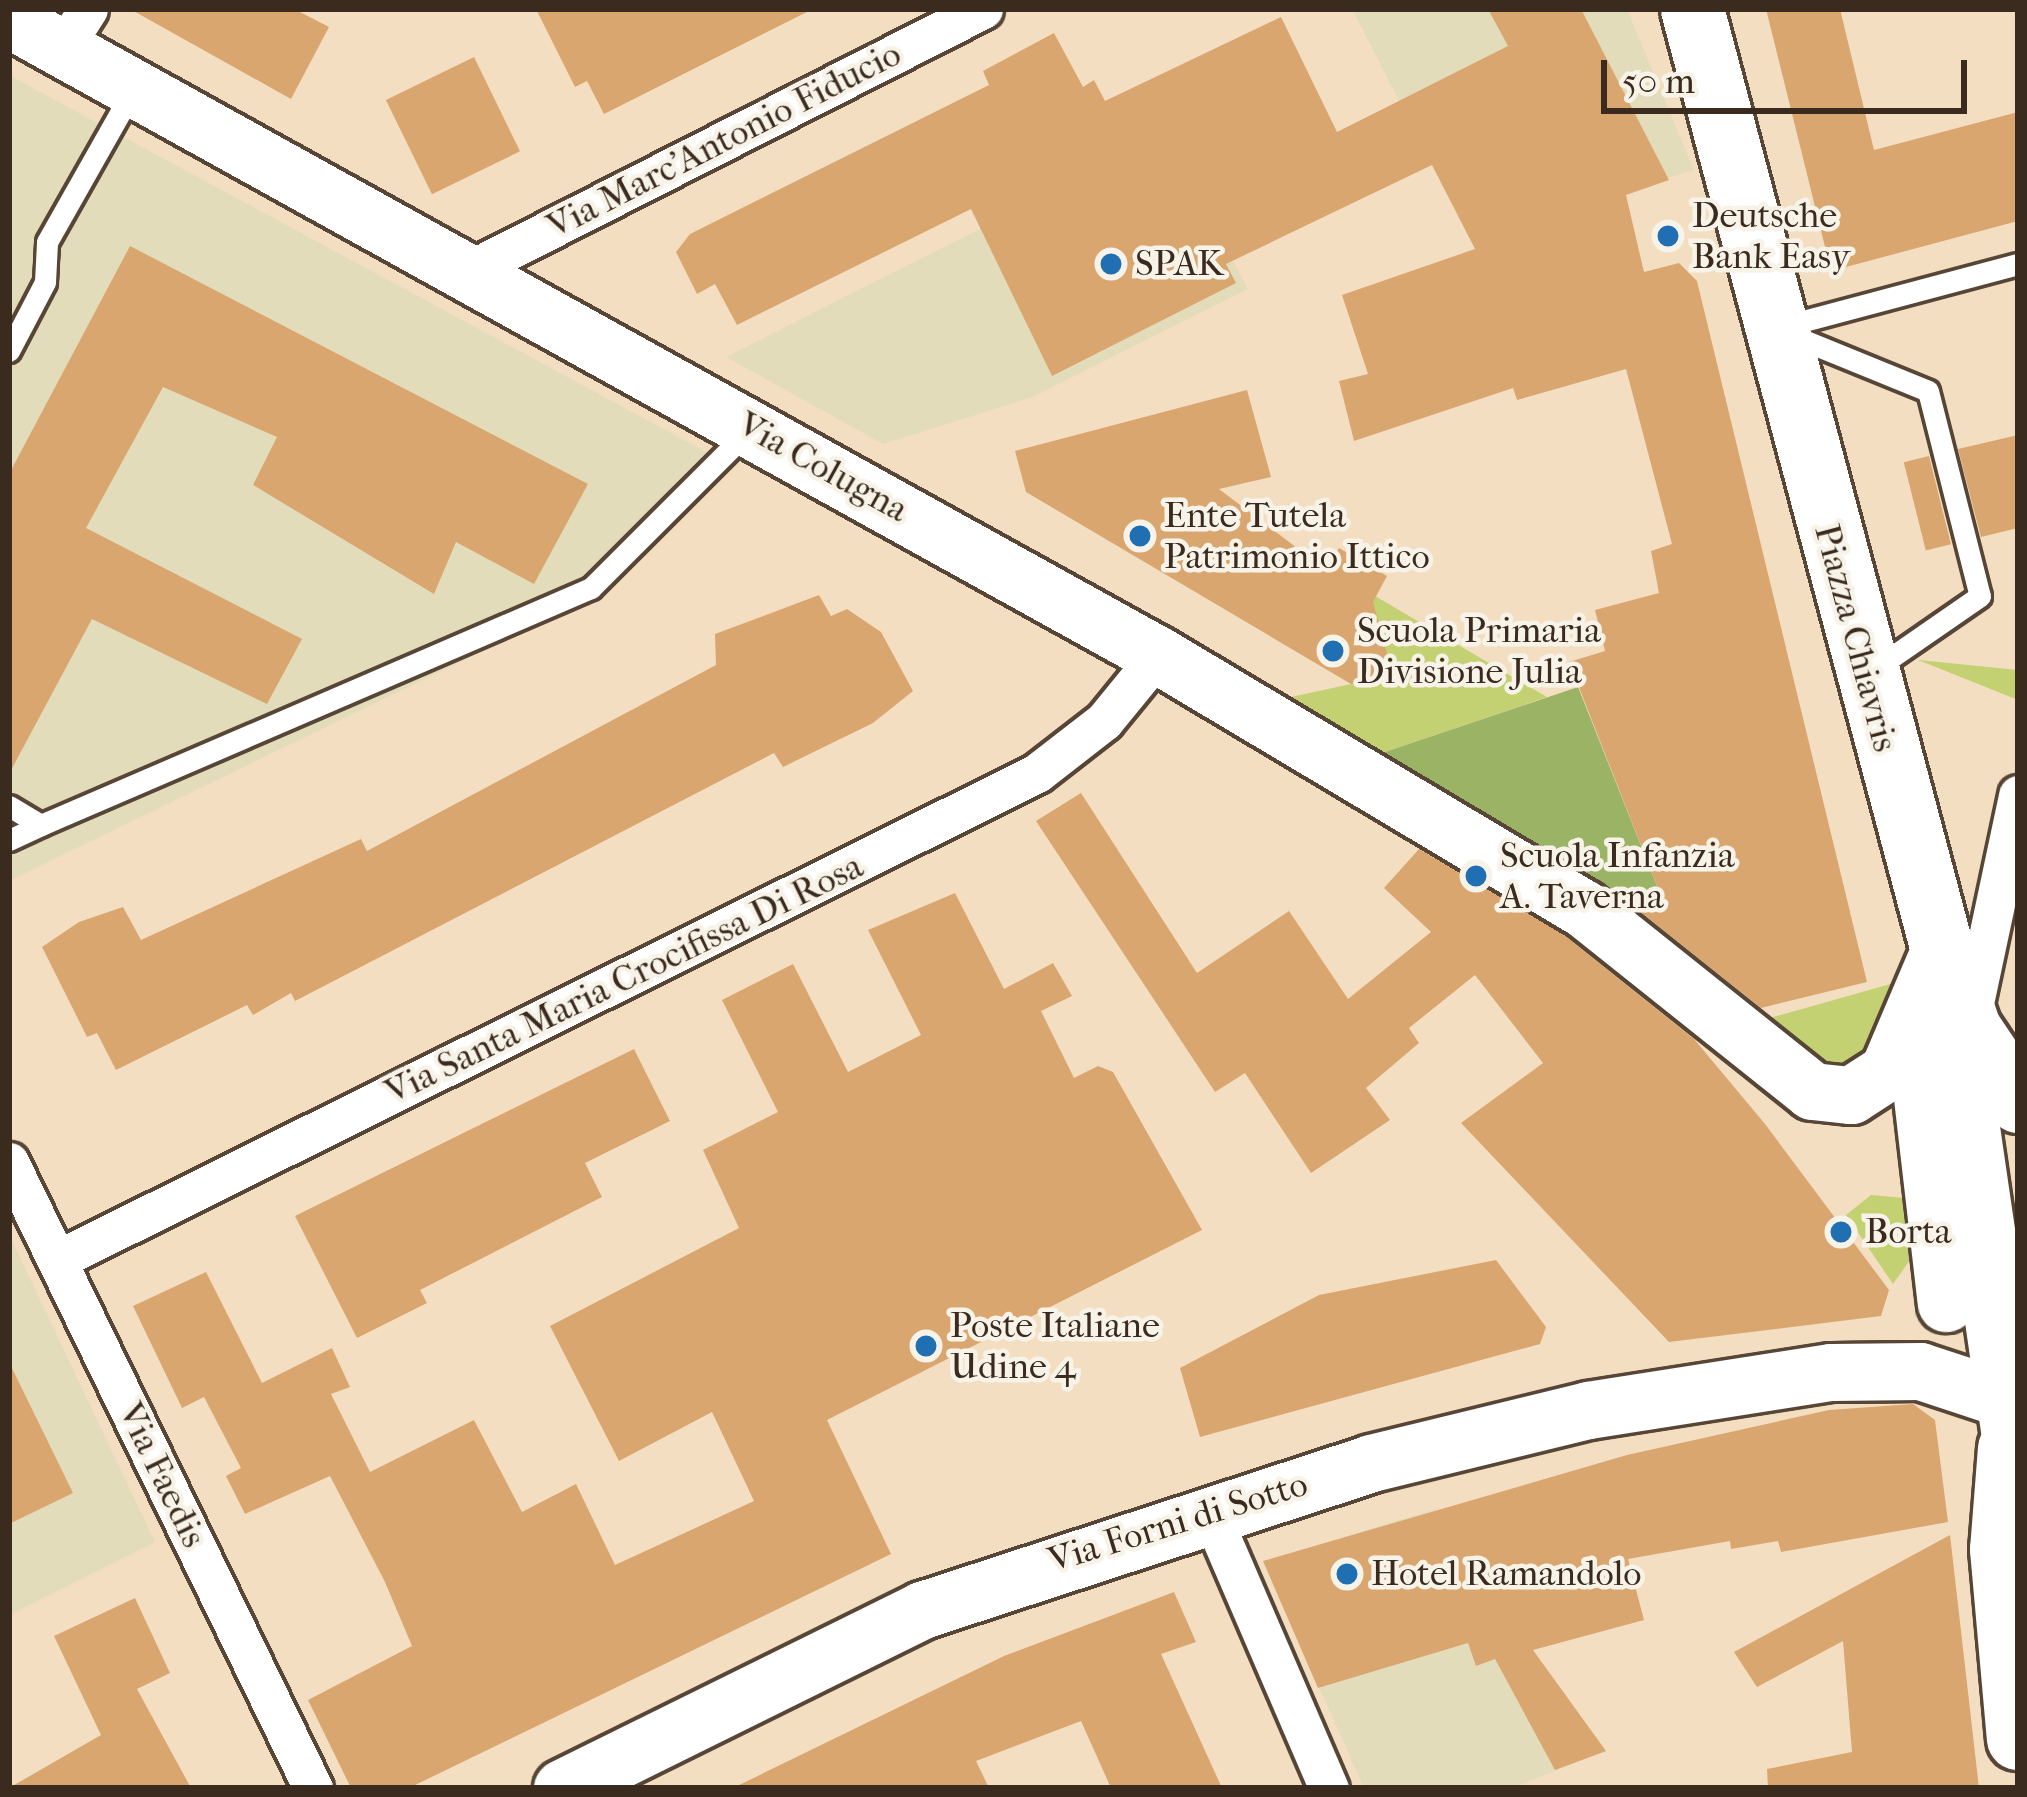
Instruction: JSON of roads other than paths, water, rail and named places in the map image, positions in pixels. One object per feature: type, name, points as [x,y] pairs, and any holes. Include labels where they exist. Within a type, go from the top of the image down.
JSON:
[{"type":"main road","name":"Piazza Chiavris","points":[[1692,9],[1866,675],[1941,946],[1982,1058]]},
{"type":"main road","name":"Piazza Chiavris","points":[[1941,946],[2010,1440],[2001,1549],[2018,1738]]},
{"type":"street","name":"Via Marc'Antonio Fiducio","points":[[466,272],[983,9]]},
{"type":"street","points":[[1666,9],[1721,124]]},
{"type":"street","name":"Via Colugna","points":[[9,20],[75,28],[135,88],[1158,655],[1625,935]]},
{"type":"street","name":"Via Santa Maria Crocifissa Di Rosa","points":[[58,1260],[1037,773],[1104,721],[1158,655]]},
{"type":"street","name":"Piazza Chiavris","points":[[1985,1271],[1982,1058],[2018,795]]},
{"type":"street","name":"Piazza Chiavris","points":[[1625,935],[1812,1091],[1865,1088],[1982,1058]]},
{"type":"street","name":"Via Faedis","points":[[9,1162],[313,1788]]},
{"type":"street","name":"Via Forni di Sotto","points":[[1831,1372],[1985,1271]]},
{"type":"street","name":"Via Forni di Sotto","points":[[562,1788],[922,1610],[1209,1510],[1588,1410],[1831,1372],[1920,1371],[2010,1440]]},
{"type":"street","points":[[1209,1510],[1329,1788]]},
{"type":"lane","points":[[9,351],[45,282],[47,242],[135,88]]},
{"type":"lane","points":[[1775,328],[2018,264]]},
{"type":"lane","points":[[1775,328],[1928,391],[1980,596],[1866,675]]},
{"type":"lane","points":[[9,840],[591,589],[752,428]]},
{"type":"lane","points":[[9,806],[41,825]]},
{"type":"place","name":"Deutsche Bank Easy","points":[[1668,236]]},
{"type":"place","name":"SPAK","points":[[1111,264]]},
{"type":"place","name":"Ente Tutela Patrimonio Ittico","points":[[1140,536]]},
{"type":"place","name":"Scuola Primaria Divisione Julia","points":[[1333,651]]},
{"type":"place","name":"Scuola Infanzia A. Taverna","points":[[1476,876]]},
{"type":"place","name":"Borta","points":[[1841,1232]]},
{"type":"place","name":"Poste Italiane Udine 4","points":[[926,1346]]},
{"type":"place","name":"Hotel Ramandolo","points":[[1347,1574]]}]
